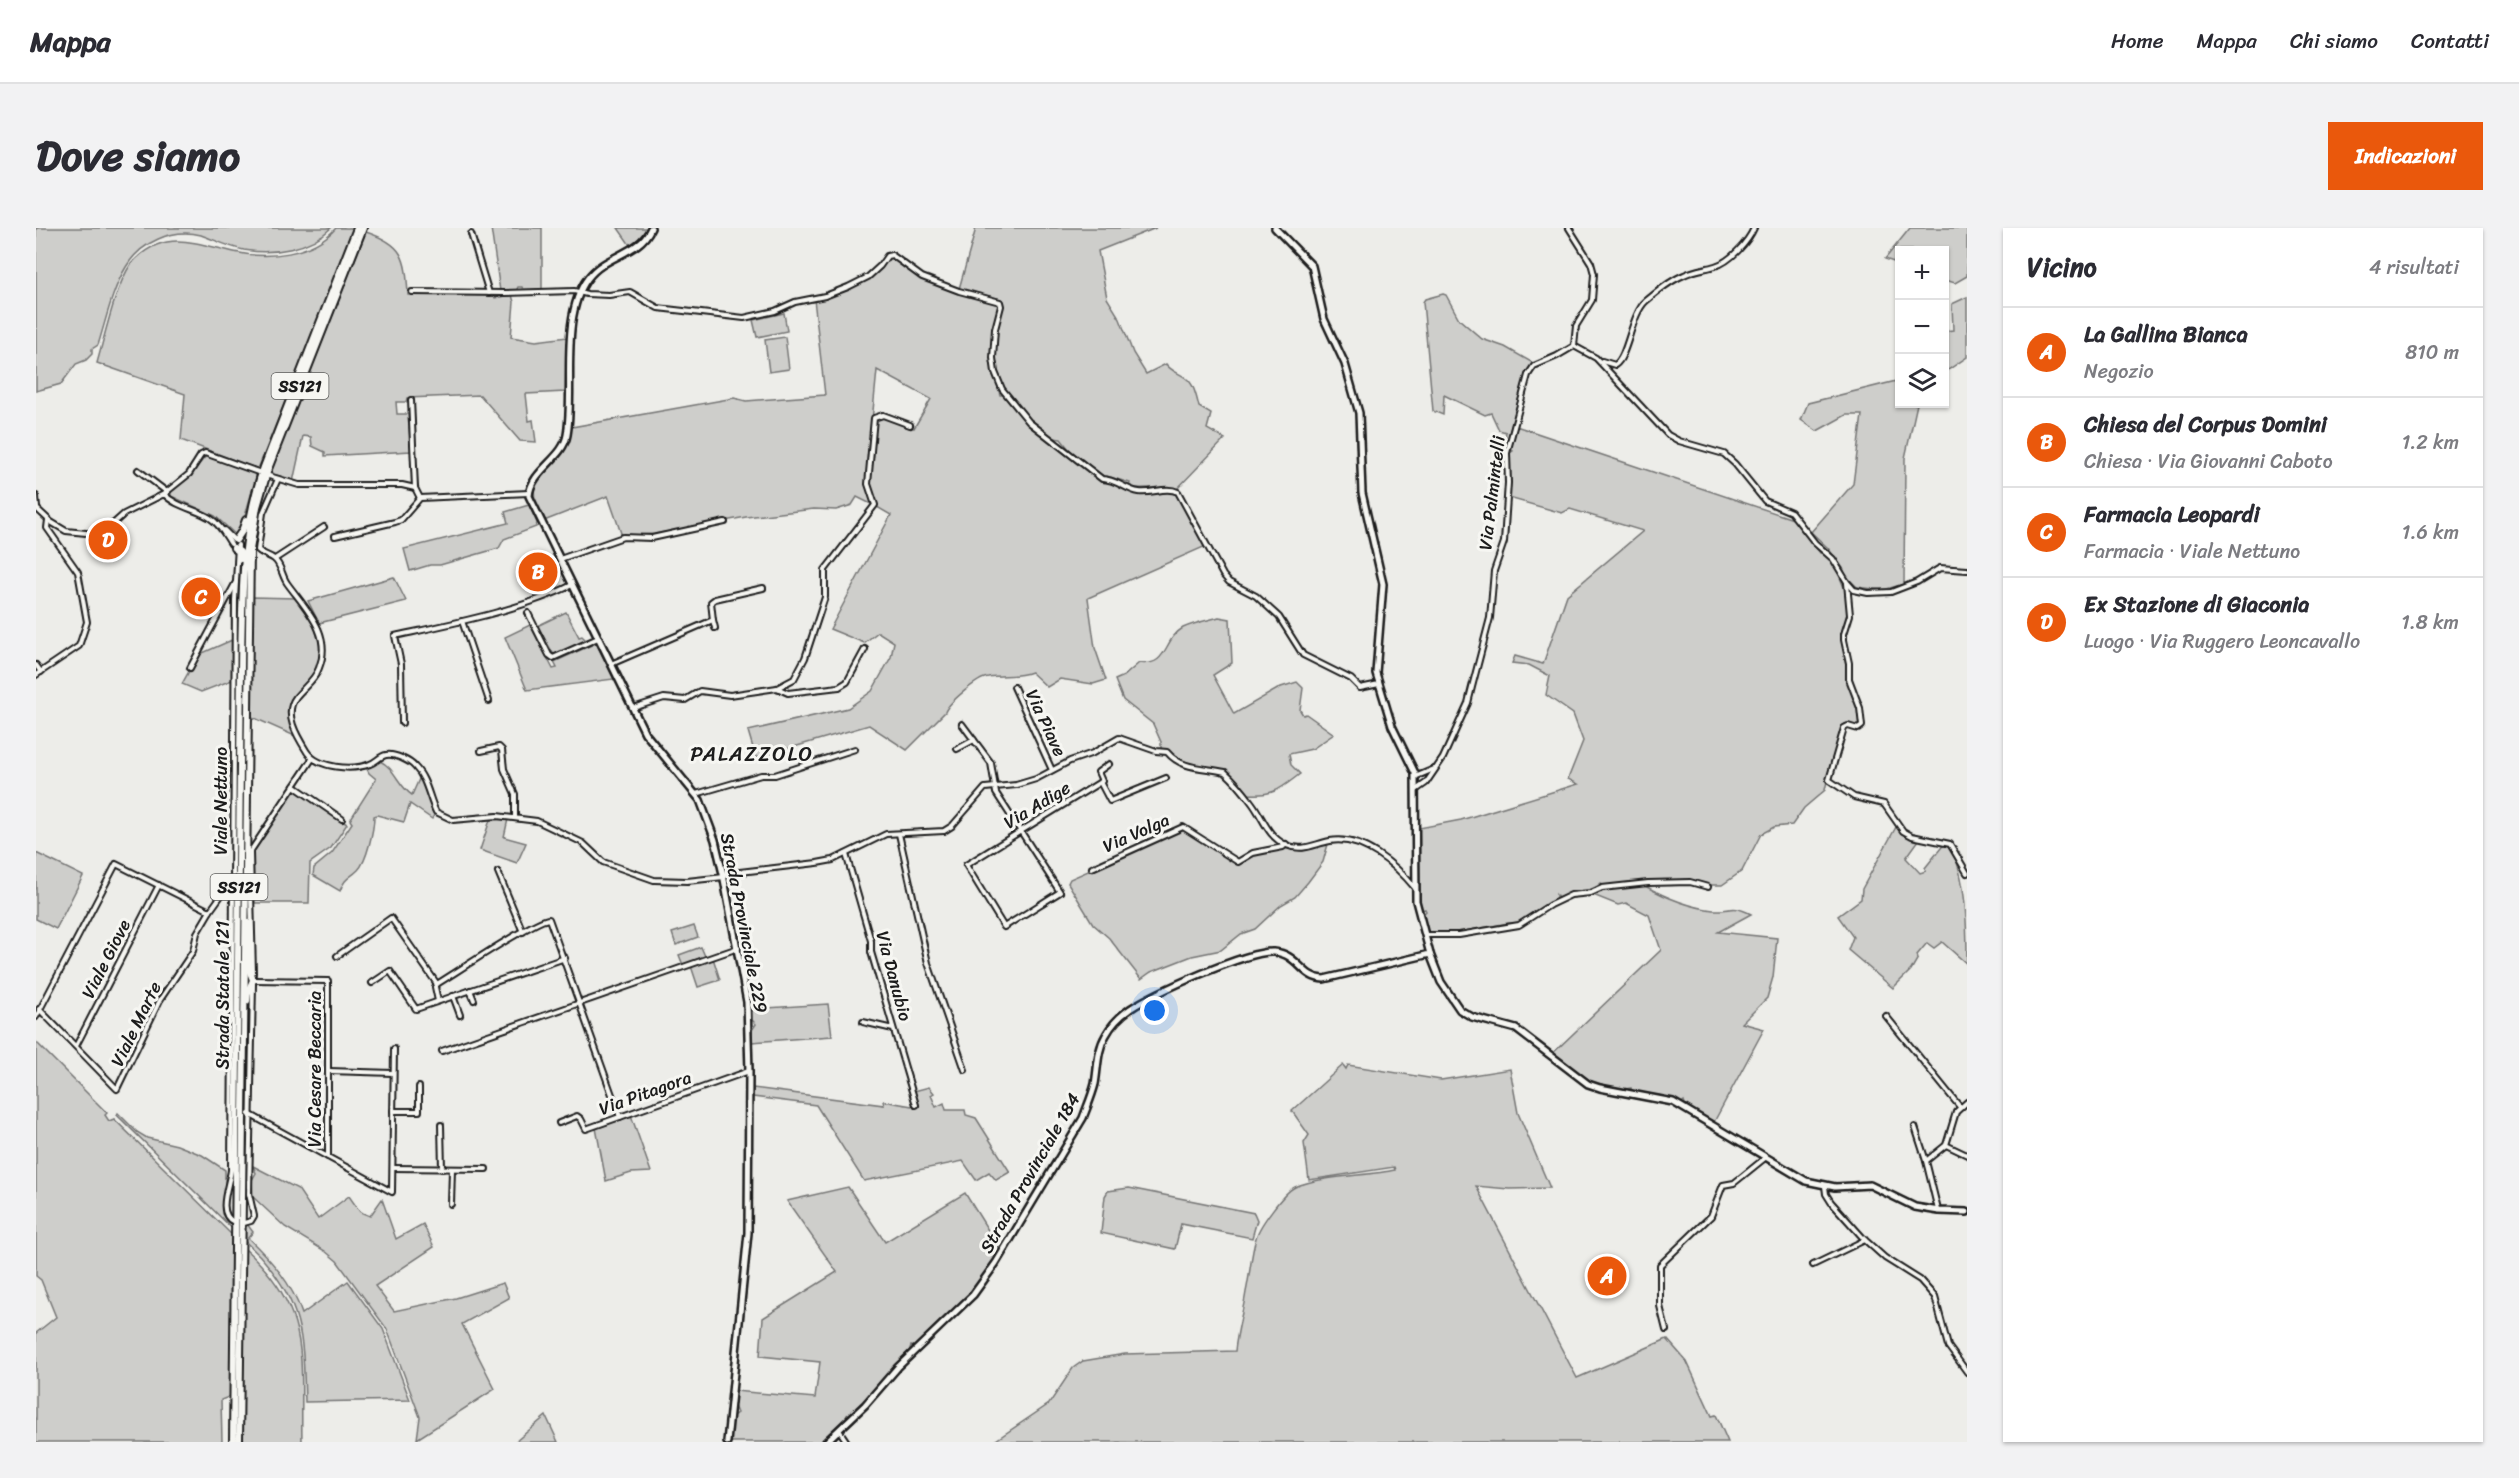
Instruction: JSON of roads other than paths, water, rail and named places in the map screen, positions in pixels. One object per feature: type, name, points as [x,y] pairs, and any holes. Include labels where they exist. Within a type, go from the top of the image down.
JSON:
[{"type":"main road","name":"SS121","points":[[238,546],[276,433],[357,228]]},
{"type":"main road","name":"SS121","points":[[238,546],[257,507],[268,469],[363,228]]},
{"type":"main road","points":[[238,546],[249,505],[256,491]]},
{"type":"main road","name":"Strada Statale 121","points":[[238,546],[242,599],[239,1226]]},
{"type":"main road","name":"Strada Statale 121","points":[[238,546],[244,905],[239,1226]]},
{"type":"main road","points":[[243,1032],[248,992],[253,980],[249,969],[248,918],[244,905]]},
{"type":"main road","points":[[233,1442],[236,1239],[239,1226]]},
{"type":"main road","points":[[239,1226],[241,1245],[239,1442]]},
{"type":"street","points":[[335,536],[401,520],[420,498],[529,493],[536,477],[566,440],[571,342],[580,292],[595,270],[610,259],[643,242],[651,228]]},
{"type":"street","points":[[1275,228],[1311,263],[1327,327],[1345,364],[1360,423],[1359,474],[1363,502],[1383,584],[1375,667],[1392,726],[1415,777],[1415,889],[1425,935],[1449,998],[1466,1015],[1516,1029],[1594,1087],[1673,1102],[1801,1178],[1825,1186],[1870,1185],[1905,1203],[1939,1211],[1967,1212]]},
{"type":"street","points":[[1569,228],[1591,263],[1594,274],[1592,300],[1576,326],[1574,346],[1610,365],[1617,364],[1623,354],[1628,335],[1645,302],[1666,285],[1685,275],[1725,262],[1750,237],[1754,228]]},
{"type":"street","points":[[471,234],[489,293]]},
{"type":"street","points":[[412,292],[580,292],[609,295],[630,292],[655,307],[744,318],[775,311],[795,302],[825,296],[848,287],[868,277],[890,254],[922,277],[959,291],[998,300],[1001,306],[994,340],[994,372],[1002,389],[1029,422],[1102,479],[1109,479],[1140,492],[1173,490],[1178,492],[1223,576],[1229,582],[1256,596],[1279,617],[1292,634],[1303,655],[1351,679],[1360,688],[1379,684]]},
{"type":"street","name":"Via Palmintelli","points":[[1416,790],[1426,783],[1437,766],[1468,703],[1490,618],[1492,579],[1504,542],[1508,483],[1507,453],[1528,375],[1534,366],[1557,357],[1574,346]]},
{"type":"street","points":[[1596,358],[1668,435],[1679,441],[1728,456],[1765,501],[1791,512],[1815,543],[1833,559],[1846,582],[1850,615],[1844,640],[1849,663],[1849,679],[1861,713],[1862,726],[1858,729],[1848,726],[1844,728],[1829,780],[1854,797],[1884,804],[1897,825],[1908,834],[1950,844],[1967,873]]},
{"type":"street","points":[[411,400],[415,488],[420,498]]},
{"type":"street","points":[[633,708],[664,698],[685,700],[700,691],[730,695],[777,688],[794,679],[805,658],[825,597],[825,570],[875,505],[868,484],[874,418],[883,415],[910,425]]},
{"type":"street","points":[[36,496],[37,508],[48,520],[66,531],[96,534],[103,533],[124,514],[165,493],[189,474],[201,455],[205,453],[258,472]]},
{"type":"street","points":[[138,470],[165,493],[169,500],[210,517],[238,546]]},
{"type":"street","points":[[269,476],[299,485],[402,485],[415,488]]},
{"type":"street","points":[[278,479],[263,513],[258,550],[275,559],[286,581],[310,610],[320,632],[322,655],[318,672],[296,698],[290,711],[292,723],[312,759],[321,764],[354,767],[369,764],[386,755],[392,755],[415,766],[428,789],[435,810],[440,815],[458,820],[497,816],[528,819],[583,843],[603,862],[654,880],[687,881],[817,864],[846,854],[880,836],[944,831],[952,826],[981,791],[993,786],[1023,784],[1093,753],[1116,738],[1156,751],[1164,751],[1174,760],[1192,768],[1225,772],[1252,802],[1270,833],[1286,844],[1304,849],[1336,840],[1367,848],[1401,871],[1415,889]]},
{"type":"street","name":"Strada Provinciale 229","points":[[529,493],[532,504],[633,708],[652,742],[696,794],[715,840],[724,876],[748,1014],[749,1071],[748,1233],[727,1442]]},
{"type":"street","points":[[36,665],[38,674],[79,646],[87,621],[78,572],[47,528],[48,520]]},
{"type":"street","points":[[559,559],[623,537],[652,538],[725,522]]},
{"type":"street","points":[[275,559],[324,527]]},
{"type":"street","name":"Viale Nettuno","points":[[238,546],[231,1170],[223,1210],[227,1218],[239,1226]]},
{"type":"street","points":[[1846,582],[1860,592],[1891,592],[1917,582],[1940,568],[1967,570]]},
{"type":"street","points":[[190,668],[236,582]]},
{"type":"street","points":[[402,723],[401,664],[395,636],[462,621],[572,585]]},
{"type":"street","points":[[715,628],[712,600],[764,588]]},
{"type":"street","points":[[528,613],[549,655],[553,658],[598,638]]},
{"type":"street","points":[[611,664],[713,620]]},
{"type":"street","points":[[462,621],[489,701]]},
{"type":"street","points":[[777,688],[788,693],[843,685],[847,682],[865,649]]},
{"type":"street","name":"Via Piave","points":[[1014,687],[1052,770]]},
{"type":"street","points":[[962,724],[991,763],[993,786],[1021,831]]},
{"type":"street","points":[[957,749],[974,740]]},
{"type":"street","points":[[482,751],[499,747],[502,750],[504,769],[515,794],[515,818]]},
{"type":"street","points":[[696,794],[761,775],[775,775],[855,749]]},
{"type":"street","points":[[239,1226],[251,1221],[254,1216],[249,1194],[253,980],[250,852],[312,759]]},
{"type":"street","points":[[1109,764],[1098,772],[1102,781],[1100,782],[1110,801],[1166,778]]},
{"type":"street","points":[[1415,777],[1437,766]]},
{"type":"street","name":"Via Adige","points":[[1021,831],[1060,892],[1004,927],[966,865],[1100,782]]},
{"type":"street","points":[[294,786],[342,819]]},
{"type":"street","name":"Via Volga","points":[[1092,868],[1183,827],[1238,862],[1253,853],[1282,847],[1286,844]]},
{"type":"street","points":[[899,834],[928,963],[965,1070]]},
{"type":"street","name":"Via Danubio","points":[[846,854],[916,1105]]},
{"type":"street","points":[[36,1017],[116,864],[210,911]]},
{"type":"street","points":[[498,872],[523,932]]},
{"type":"street","name":"Viale Marte","points":[[76,1046],[117,1089],[120,1087],[160,1000],[193,951],[197,933],[210,911],[234,878]]},
{"type":"street","points":[[1425,935],[1459,935],[1519,926],[1550,905],[1571,895],[1591,893],[1605,888],[1648,883],[1690,882],[1708,886]]},
{"type":"street","name":"Viale Giove","points":[[76,1046],[159,885]]},
{"type":"street","points":[[337,956],[391,918],[437,984]]},
{"type":"street","points":[[438,1001],[435,987],[437,984],[523,932],[549,919],[565,958],[620,1117]]},
{"type":"street","points":[[442,1051],[738,948]]},
{"type":"street","name":"Strada Provinciale 184","points":[[826,1442],[866,1405],[898,1367],[967,1302],[996,1263],[1083,1118],[1092,1095],[1101,1046],[1111,1027],[1123,1014],[1141,1002],[1213,969],[1263,952],[1276,952],[1288,956],[1297,961],[1311,976],[1324,980],[1431,954]]},
{"type":"street","points":[[372,983],[390,971],[416,1009],[565,958]]},
{"type":"street","name":"Via Cesare Beccaria","points":[[253,980],[328,981],[328,1157]]},
{"type":"street","points":[[470,990],[474,1000]]},
{"type":"street","points":[[453,996],[460,1015]]},
{"type":"street","points":[[39,1010],[76,1046]]},
{"type":"street","points":[[1886,1016],[1960,1107]]},
{"type":"street","points":[[863,1022],[894,1029]]},
{"type":"street","points":[[249,1114],[392,1192],[394,1049]]},
{"type":"street","points":[[329,1071],[393,1073]]},
{"type":"street","name":"Via Pitagora","points":[[559,1123],[577,1116],[586,1130],[749,1071]]},
{"type":"street","points":[[393,1111],[418,1111],[418,1087]]},
{"type":"street","points":[[1926,1161],[1946,1145],[1956,1112],[1967,1102]]},
{"type":"street","points":[[441,1125],[442,1169]]},
{"type":"street","points":[[1915,1127],[1939,1211]]},
{"type":"street","points":[[1946,1145],[1967,1155]]},
{"type":"street","points":[[1666,1330],[1660,1306],[1660,1265],[1711,1216],[1723,1185],[1734,1183],[1765,1158]]},
{"type":"street","points":[[393,1168],[486,1169]]},
{"type":"street","points":[[452,1169],[452,1204]]},
{"type":"street","points":[[1825,1186],[1830,1202],[1865,1240],[1885,1258],[1920,1280],[1935,1297],[1948,1346],[1967,1372]]},
{"type":"street","points":[[1813,1265],[1865,1240]]},
{"type":"street","points":[[839,1430],[847,1442]]},
{"type":"place","name":"Ex Stazione di Giaconia","points":[[108,540]]},
{"type":"place","name":"Chiesa del Corpus Domini","points":[[538,572]]},
{"type":"place","name":"Farmacia Leopardi","points":[[201,597]]},
{"type":"place","name":"La Gallina Bianca","points":[[1607,1276]]},
{"type":"district","name":"PALAZZOLO","points":[[752,754]]}]
